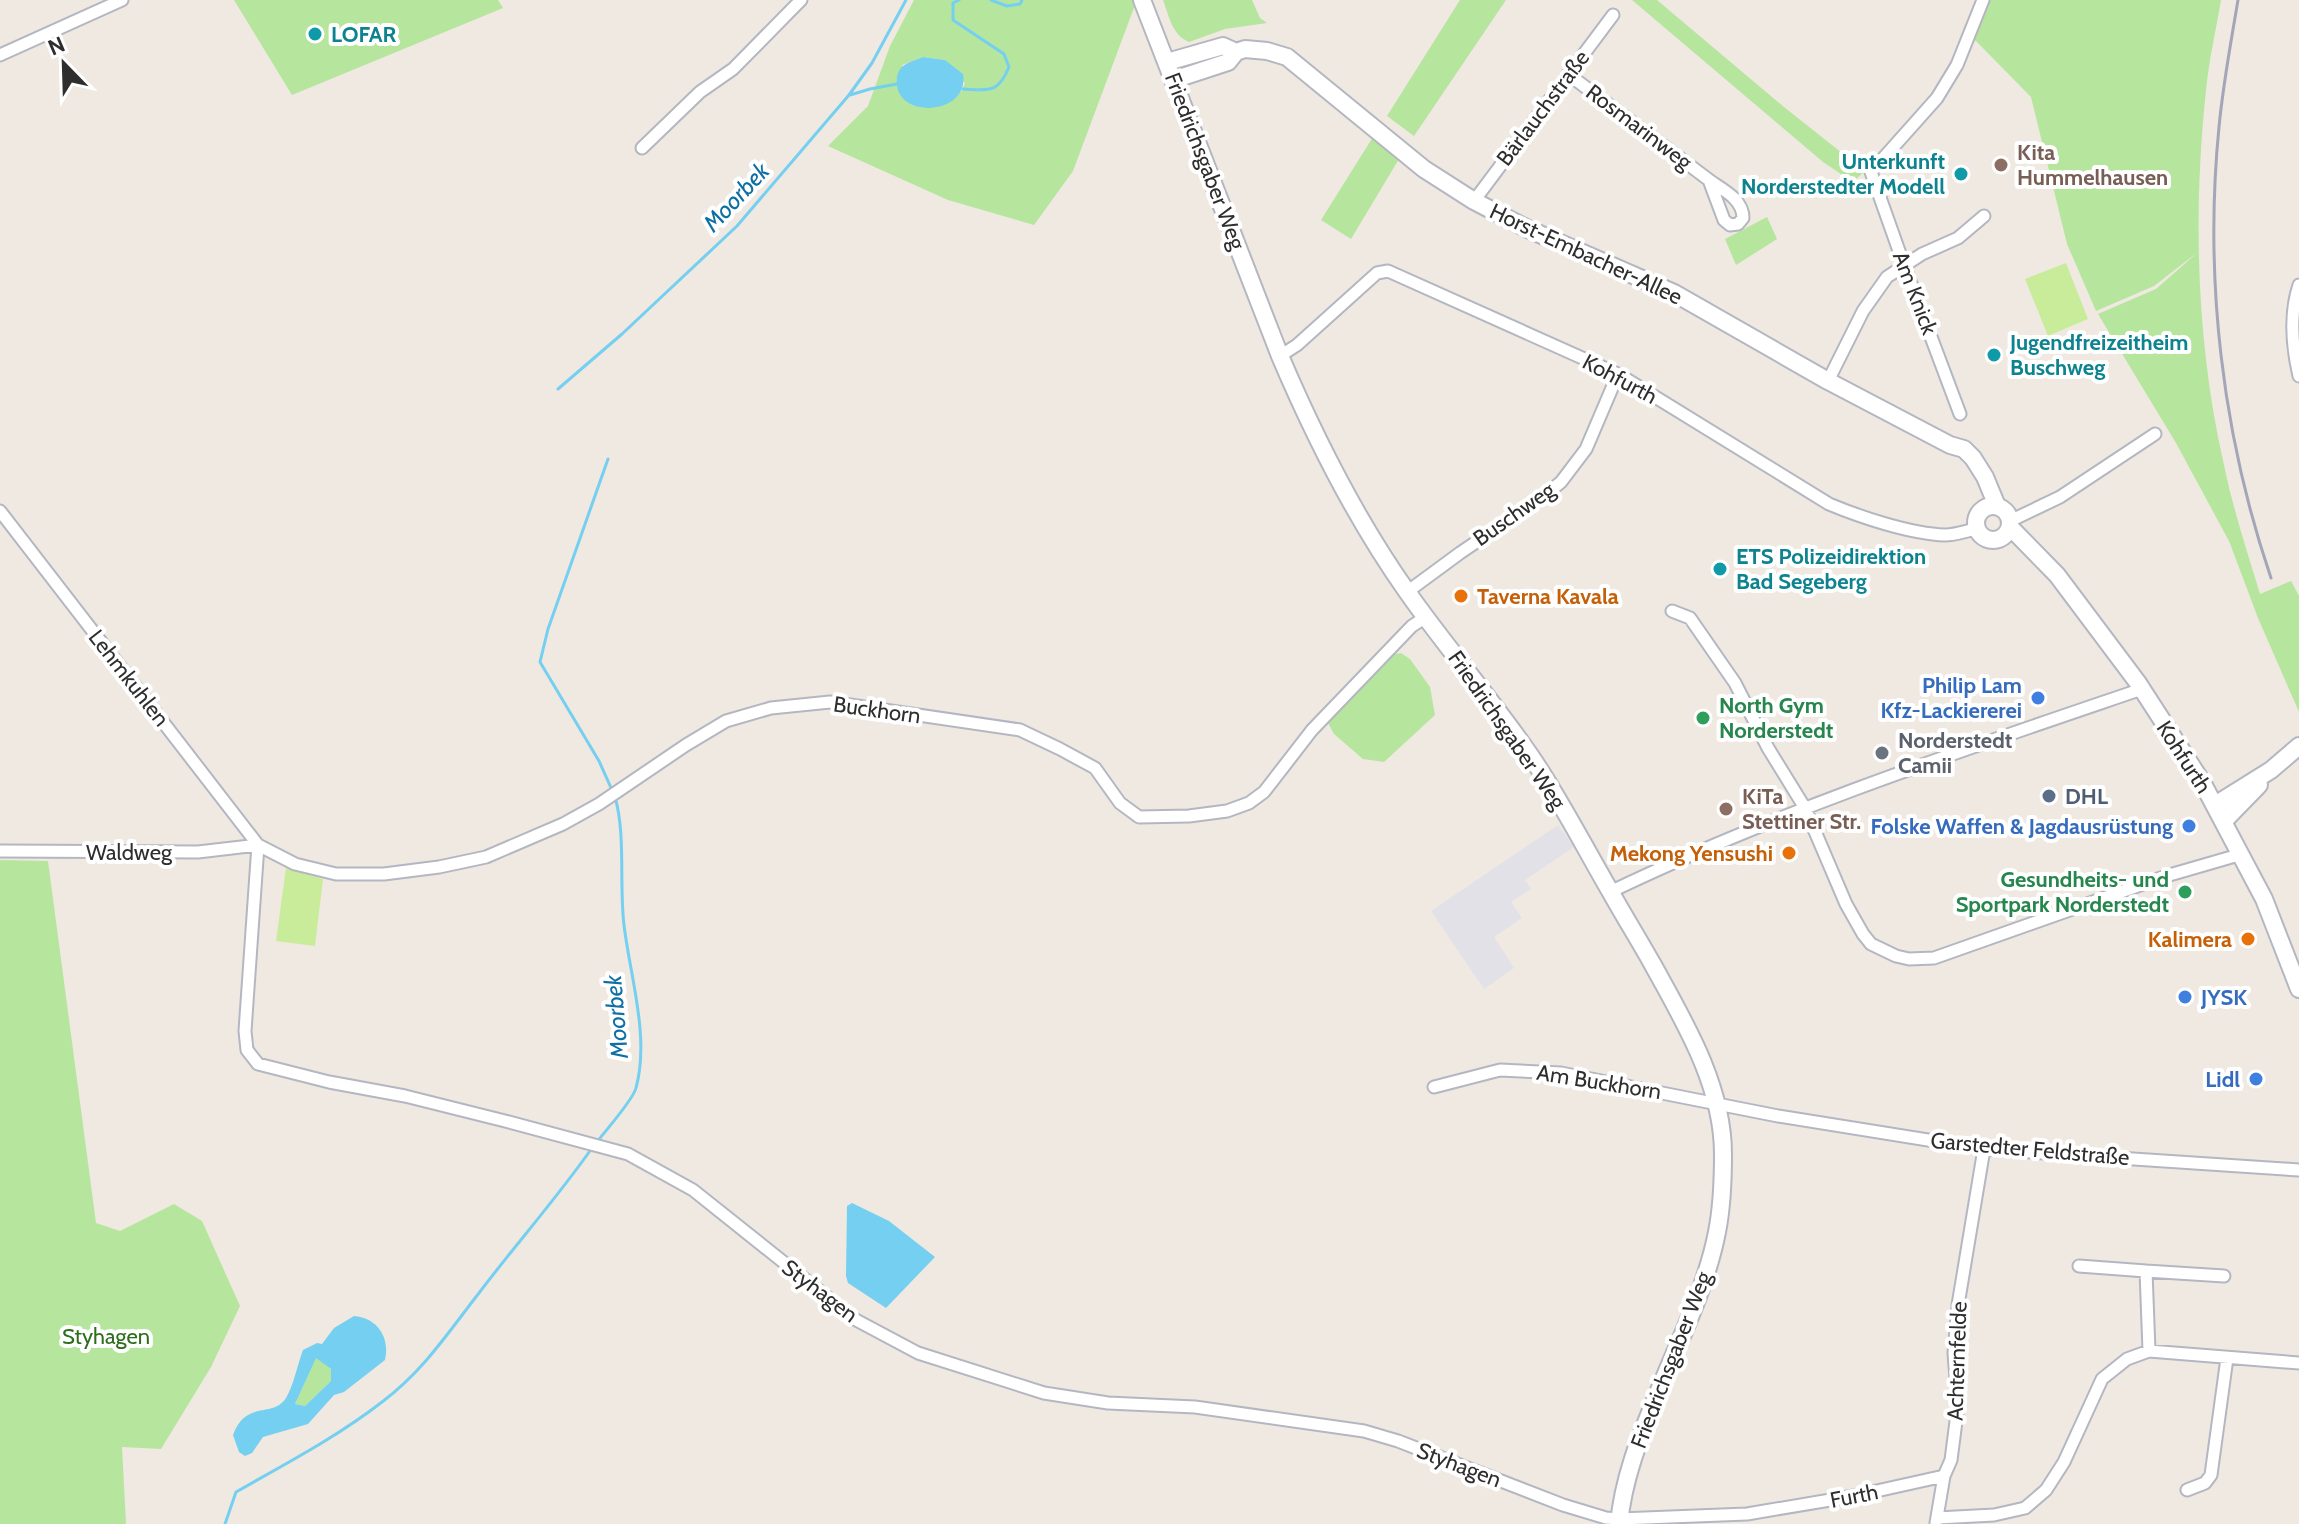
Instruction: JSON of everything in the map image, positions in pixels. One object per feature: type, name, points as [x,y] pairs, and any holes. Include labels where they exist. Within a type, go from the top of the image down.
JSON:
[{"type":"street","points":[[0,55],[122,0]]},
{"type":"street","points":[[642,148],[700,92],[733,69],[801,0]]},
{"type":"street","name":"Friedrichsgaber Weg","points":[[1142,0],[1305,414],[1374,540],[1407,592],[1533,760],[1668,993],[1697,1050],[1716,1102],[1723,1151],[1717,1233],[1694,1303],[1635,1449],[1619,1522]]},
{"type":"street","name":"Am Knick","points":[[1960,414],[1871,172],[1937,98],[1957,65],[1983,0]]},
{"type":"street","name":"Bärlauchstraße","points":[[1474,201],[1613,15]]},
{"type":"street","name":"Horst-Embacher-Allee","points":[[1167,62],[1223,46],[1236,52],[1258,49],[1287,57],[1402,152],[1474,201],[1674,293],[1828,381],[1950,445],[1964,449],[1985,477],[1991,506]]},
{"type":"street","points":[[1173,80],[1228,62],[1236,52]]},
{"type":"street","name":"Rosmarinweg","points":[[1568,74],[1709,180]]},
{"type":"street","points":[[1828,381],[1871,298],[1887,277],[1958,238],[1984,216]]},
{"type":"street","name":"Kohfurth","points":[[1280,356],[1297,345],[1377,273],[1388,271],[1618,374],[1838,508],[1908,529],[1947,535],[1976,529],[1983,538],[1990,540],[2008,529]]},
{"type":"street","points":[[2299,285],[2292,322],[2299,376]]},
{"type":"street","name":"Buschweg","points":[[1407,592],[1561,482],[1586,449],[1618,374]]},
{"type":"street","points":[[2008,529],[2155,434]]},
{"type":"street","points":[[1976,529],[1977,515],[1991,506]]},
{"type":"street","name":"Kohfurth","points":[[1991,506],[2006,511],[2008,529],[2024,549],[2030,549],[2057,575],[2142,689],[2242,854],[2264,899],[2299,989]]},
{"type":"street","name":"Lehmkuhlen","points":[[0,511],[258,845]]},
{"type":"street","points":[[1672,611],[1690,618],[1722,660],[1768,748],[1805,808],[1853,921],[1871,944],[1884,951],[1909,959],[1934,958],[2156,879],[2242,854]]},
{"type":"street","name":"Buckhorn","points":[[258,845],[295,864],[336,874],[384,874],[486,857],[563,824],[615,794],[726,721],[771,708],[830,702],[1020,730],[1095,768],[1120,803],[1139,817],[1189,816],[1227,811],[1249,803],[1264,792],[1312,730],[1412,626],[1426,617]]},
{"type":"street","points":[[1610,892],[1715,844],[1805,808],[2142,689]]},
{"type":"street","points":[[2215,805],[2271,770],[2299,746]]},
{"type":"street","points":[[2224,821],[2271,770]]},
{"type":"street","name":"Waldweg","points":[[0,851],[198,852],[258,845]]},
{"type":"street","name":"Styhagen","points":[[258,845],[245,1031],[247,1050],[258,1064],[329,1082],[405,1096],[628,1154],[693,1190],[856,1320],[918,1353],[1044,1393],[1108,1403],[1195,1407],[1364,1431],[1398,1441],[1563,1505],[1619,1522]]},
{"type":"street","name":"Am Buckhorn","points":[[1434,1087],[1467,1077],[1513,1069],[1561,1073],[1716,1102]]},
{"type":"street","name":"Garstedter Feldstraße","points":[[1716,1102],[1778,1116],[1984,1149],[2299,1170]]},
{"type":"street","name":"Achternfelde","points":[[1936,1521],[1944,1476],[1951,1460],[1958,1406],[1954,1353],[1958,1305],[1984,1149]]},
{"type":"street","points":[[2079,1266],[2224,1276]]},
{"type":"street","points":[[2146,1271],[2149,1351]]},
{"type":"street","points":[[1936,1521],[1994,1515],[2025,1508],[2046,1490],[2064,1462],[2102,1379],[2127,1359],[2149,1351],[2299,1363]]},
{"type":"street","points":[[2187,1490],[2205,1483],[2211,1475],[2227,1358]]},
{"type":"street","name":"Furth","points":[[1619,1522],[1747,1514],[1854,1496],[1944,1476]]},
{"type":"shaded area","points":[[1558,825],[1574,847],[1525,880],[1531,889],[1511,902],[1522,918],[1494,937],[1514,968],[1484,989],[1431,911]]},
{"type":"green space","name":"LOFAR","points":[[234,0],[498,0],[503,8],[292,95]]},
{"type":"green space","points":[[914,0],[1133,0],[1135,5],[1073,171],[1034,225],[948,200],[828,146],[868,106],[890,46]],"holes":[[[923,57],[945,60],[965,83],[962,90],[948,102],[923,107],[902,65]]]},
{"type":"green space","points":[[1163,0],[1252,0],[1260,18],[1267,23],[1225,29],[1189,42],[1175,30]]},
{"type":"green space","points":[[1460,0],[1506,0],[1414,136],[1387,116]]},
{"type":"green space","points":[[1632,0],[1657,0],[1784,107],[1847,157],[1868,168],[1853,182],[1823,162]]},
{"type":"green space","points":[[1989,0],[2221,0],[2207,79],[2199,184],[2200,278],[2208,372],[2228,481],[2260,594],[2291,581],[2299,596],[2299,712],[2229,541],[2176,443],[2098,314],[2156,289],[2198,252],[2154,286],[2096,311],[2067,244],[2031,97],[1974,39]]},
{"type":"green space","points":[[1373,137],[1399,159],[1351,239],[1321,220]]},
{"type":"green space","points":[[1767,217],[1777,239],[1736,265],[1725,239]]},
{"type":"green space","points":[[2066,263],[2088,319],[2048,336],[2025,279]]},
{"type":"green space","points":[[1401,653],[1410,659],[1430,687],[1435,715],[1384,762],[1363,759],[1334,734],[1327,721],[1389,655]]},
{"type":"green space","name":"Styhagen","points":[[0,860],[48,861],[96,1223],[120,1231],[174,1204],[202,1221],[240,1306],[211,1367],[161,1449],[122,1447],[126,1524],[0,1524]]},
{"type":"green space","points":[[286,868],[323,879],[315,946],[276,941]]},
{"type":"green space","points":[[316,1357],[331,1369],[331,1381],[305,1406],[295,1404]]},
{"type":"water","points":[[923,57],[945,60],[963,74],[962,88],[956,98],[934,108],[910,103],[901,96],[897,85],[900,69]]},
{"type":"water","points":[[852,1203],[889,1221],[935,1257],[886,1308],[848,1283],[847,1206]]},
{"type":"water","points":[[354,1316],[370,1321],[384,1337],[385,1360],[344,1392],[334,1395],[308,1424],[263,1437],[252,1453],[245,1456],[239,1452],[233,1435],[238,1424],[252,1413],[274,1408],[286,1398],[303,1350],[317,1343],[322,1344],[334,1328]],"holes":[[[316,1358],[331,1369],[331,1381],[305,1406],[295,1404]]]},
{"type":"waterway","name":"Moorbek","points":[[558,389],[622,334],[737,226],[849,95],[872,63],[906,0]]},
{"type":"waterway","points":[[959,0],[953,3],[953,20],[1004,54],[1009,67],[1001,82],[992,88],[963,89]]},
{"type":"waterway","points":[[991,0],[1007,6],[1020,4],[1022,0]]},
{"type":"waterway","points":[[850,95],[897,84]]},
{"type":"waterway","name":"Moorbek","points":[[608,459],[548,629],[540,662],[599,761],[612,790]]},
{"type":"waterway","name":"Moorbek","points":[[597,1142],[634,1093],[640,1068],[640,1027],[624,925],[620,827],[615,797]]},
{"type":"waterway","name":"Moorbek","points":[[225,1524],[236,1492],[347,1427],[397,1390],[423,1364],[592,1148]]},
{"type":"railway","points":[[2238,0],[2219,127],[2215,184],[2216,298],[2229,412],[2240,468],[2271,578]]},
{"type":"place","name":"LOFAR","points":[[315,34]]},
{"type":"place","name":"Kita Hummelhausen","points":[[2001,165]]},
{"type":"place","name":"Unterkunft Norderstedter Modell","points":[[1961,174]]},
{"type":"place","name":"Jugendfreizeitheim Buschweg","points":[[1994,355]]},
{"type":"place","name":"ETS Polizeidirektion Bad Segeberg","points":[[1720,569]]},
{"type":"place","name":"Taverna Kavala","points":[[1461,596]]},
{"type":"place","name":"Philip Lam Kfz-Lackiererei","points":[[2038,698]]},
{"type":"place","name":"North Gym Norderstedt","points":[[1703,718]]},
{"type":"place","name":"Norderstedt Camii","points":[[1882,753]]},
{"type":"place","name":"DHL","points":[[2049,796]]},
{"type":"place","name":"KiTa Stettiner Str.","points":[[1726,809]]},
{"type":"place","name":"Folske Waffen & Jagdausrüstung","points":[[2189,826]]},
{"type":"place","name":"Mekong Yensushi","points":[[1789,853]]},
{"type":"place","name":"Gesundheits- und Sportpark Norderstedt","points":[[2185,892]]},
{"type":"place","name":"Kalimera","points":[[2248,939]]},
{"type":"place","name":"JYSK","points":[[2185,997]]},
{"type":"place","name":"Lidl","points":[[2256,1079]]}]
